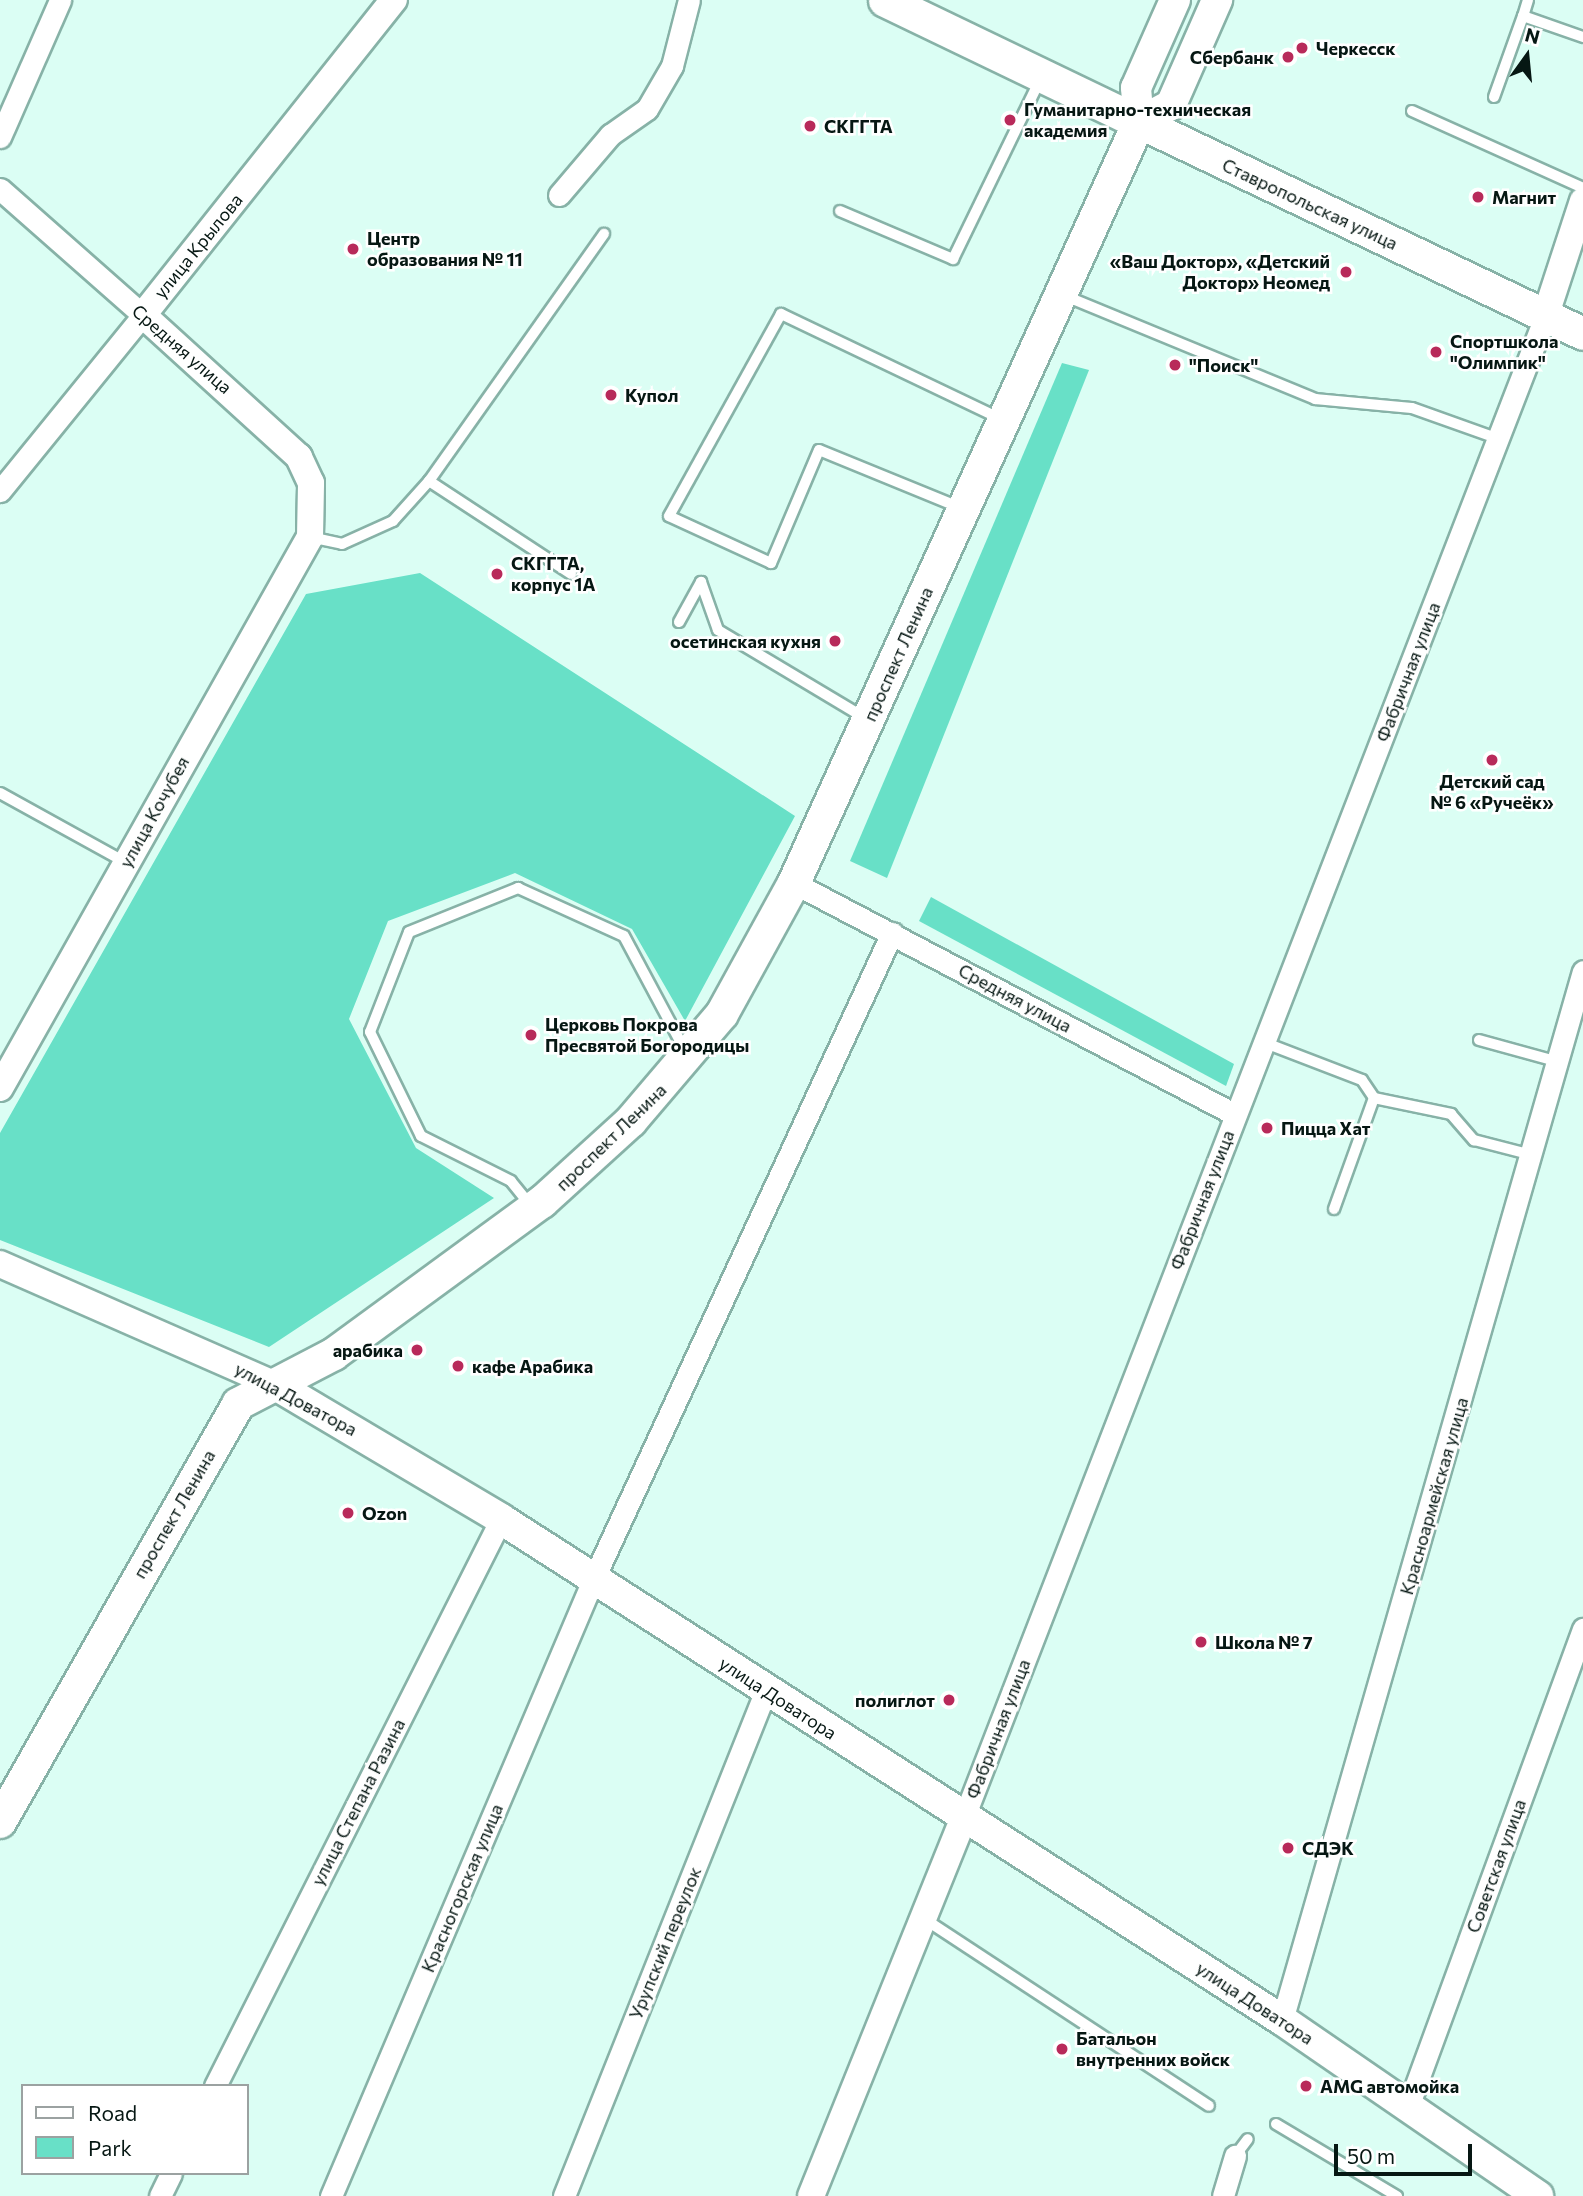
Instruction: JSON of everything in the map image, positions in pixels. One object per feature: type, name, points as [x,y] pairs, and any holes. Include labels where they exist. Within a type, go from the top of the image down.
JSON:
[{"type":"highway","name":"Ставропольская улица","points":[[885,0],[1139,122]]},
{"type":"main road","name":"проспект Ленина","points":[[0,1822],[238,1404],[334,1353],[533,1209],[631,1121],[689,1058],[753,965],[794,883],[1139,122],[1136,88],[1175,0]]},
{"type":"main road","points":[[1139,122],[1171,105],[1217,0]]},
{"type":"main road","name":"Ставропольская улица","points":[[1139,122],[1583,334]]},
{"type":"main road","name":"улица Доватора","points":[[274,1384],[501,1519],[1282,2020],[1409,2104],[1535,2194]]},
{"type":"street","points":[[0,137],[60,0]]},
{"type":"street","name":"улица Крылова","points":[[0,491],[394,0]]},
{"type":"street","points":[[559,195],[610,135],[647,109],[673,66],[689,0]]},
{"type":"street","name":"Средняя улица","points":[[0,189],[299,457],[311,483],[310,537]]},
{"type":"street","name":"Фабричная улица","points":[[811,2196],[964,1817],[1499,439],[1545,317],[1583,201]]},
{"type":"street","name":"улица Кочубея","points":[[0,1088],[310,537]]},
{"type":"street","name":"Средняя улица","points":[[794,883],[1235,1115]]},
{"type":"street","points":[[593,1580],[892,933]]},
{"type":"street","name":"Красноармейская улица","points":[[1282,2020],[1583,971]]},
{"type":"street","name":"улица Доватора","points":[[0,1264],[274,1384]]},
{"type":"street","name":"улица Степана Разина","points":[[216,2084],[501,1519]]},
{"type":"street","name":"Красногорская улица","points":[[331,2196],[593,1580]]},
{"type":"street","name":"Советская улица","points":[[1409,2104],[1583,1629]]},
{"type":"street","name":"Урупский переулок","points":[[564,2196],[766,1690]]},
{"type":"street","points":[[1223,2196],[1242,2147]]},
{"type":"street","points":[[160,2196],[170,2175]]},
{"type":"lane","points":[[1493,97],[1528,0]]},
{"type":"lane","points":[[1523,16],[1583,37]]},
{"type":"lane","points":[[840,211],[943,257],[959,255],[1042,75]]},
{"type":"lane","points":[[1412,111],[1583,188]]},
{"type":"lane","points":[[310,537],[342,544],[393,521],[429,481],[604,234]]},
{"type":"lane","points":[[1061,294],[1315,399],[1412,408],[1499,439]]},
{"type":"lane","points":[[963,509],[819,450],[772,563],[669,516],[780,314],[1004,420]]},
{"type":"lane","points":[[429,481],[571,573]]},
{"type":"lane","points":[[679,622],[701,582],[718,631],[868,720]]},
{"type":"lane","points":[[0,793],[125,862]]},
{"type":"lane","points":[[533,1209],[511,1181],[421,1136],[370,1032],[410,932],[518,888],[624,936],[689,1058]]},
{"type":"lane","points":[[1479,1040],[1559,1062]]},
{"type":"lane","points":[[1263,1042],[1362,1080],[1374,1098],[1451,1114],[1474,1140],[1532,1156]]},
{"type":"lane","points":[[1335,1209],[1374,1098]]},
{"type":"lane","points":[[923,1918],[1209,2106]]},
{"type":"lane","points":[[1276,2124],[1396,2196]]},
{"type":"green space","points":[[1062,363],[1089,370],[887,878],[850,861]]},
{"type":"green space","points":[[420,573],[795,816],[685,1021],[632,929],[515,873],[388,921],[349,1019],[416,1148],[494,1198],[269,1347],[0,1240],[0,1133],[306,594]]},
{"type":"green space","points":[[931,897],[1234,1064],[1226,1086],[919,921]]},
{"type":"place","name":"Черкесск","points":[[1302,48]]},
{"type":"place","name":"Сбербанк","points":[[1288,57]]},
{"type":"place","name":"Гуманитарно-техническая академия","points":[[1010,120]]},
{"type":"place","name":"СКГГТА","points":[[810,126]]},
{"type":"place","name":"Магнит","points":[[1478,197]]},
{"type":"place","name":"Центр образования № 11","points":[[353,249]]},
{"type":"place","name":"«Ваш Доктор», «Детский Доктор» Неомед","points":[[1346,272]]},
{"type":"place","name":"Спортшкола \"Олимпик\"","points":[[1436,352]]},
{"type":"place","name":"\"Поиск\"","points":[[1175,365]]},
{"type":"place","name":"Купол","points":[[611,395]]},
{"type":"place","name":"СКГГТА, корпус 1А","points":[[497,574]]},
{"type":"place","name":"осетинская кухня","points":[[835,641]]},
{"type":"place","name":"Детский сад № 6 «Ручеёк»","points":[[1492,760]]},
{"type":"place","name":"Церковь Покрова Пресвятой Богородицы","points":[[531,1035]]},
{"type":"place","name":"Пицца Хат","points":[[1267,1128]]},
{"type":"place","name":"арабика","points":[[417,1350]]},
{"type":"place","name":"кафе Арабика","points":[[458,1366]]},
{"type":"place","name":"Ozon","points":[[348,1513]]},
{"type":"place","name":"Школа № 7","points":[[1201,1642]]},
{"type":"place","name":"полиглот","points":[[949,1700]]},
{"type":"place","name":"СДЭК","points":[[1288,1848]]},
{"type":"place","name":"Батальон внутренних войск","points":[[1062,2049]]},
{"type":"place","name":"AMG автомойка","points":[[1306,2086]]}]
